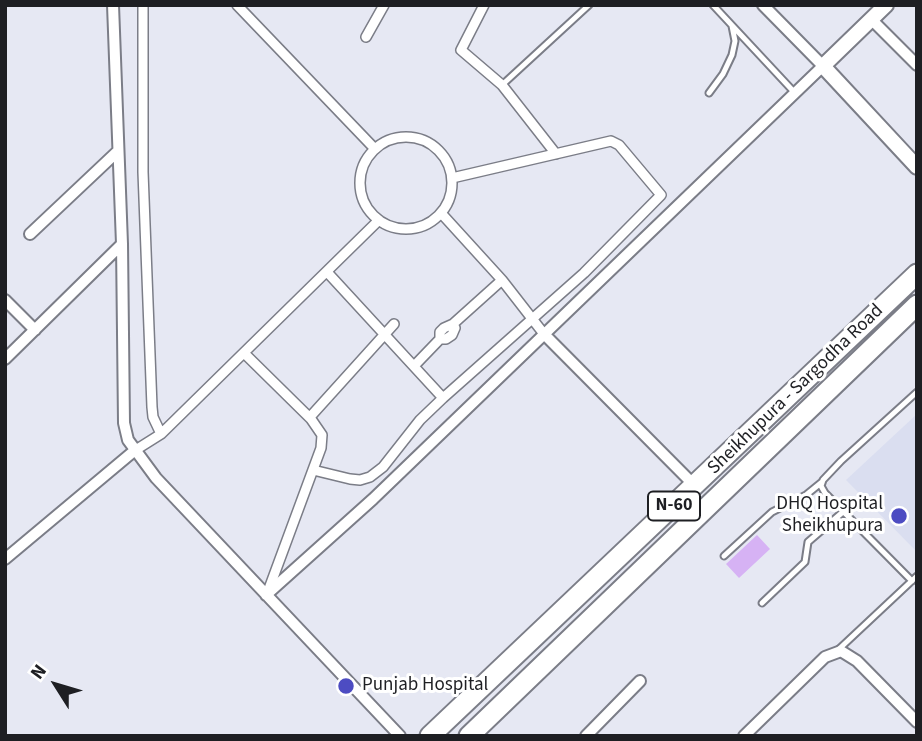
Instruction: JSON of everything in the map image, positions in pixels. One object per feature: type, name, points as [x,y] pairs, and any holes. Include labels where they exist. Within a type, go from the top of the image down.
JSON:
[{"type":"highway","name":"Sheikhupura - Sargodha Road","points":[[430,736],[917,274]]},
{"type":"highway","name":"Sheikhupura - Sargodha Road","points":[[469,736],[917,305]]},
{"type":"highway","points":[[755,429],[770,446]]},
{"type":"street","points":[[113,5],[122,244],[124,423],[128,440],[156,478],[400,736]]},
{"type":"street","points":[[143,5],[143,172],[152,407],[153,417],[161,434]]},
{"type":"street","points":[[237,5],[375,149]]},
{"type":"street","points":[[366,37],[384,5]]},
{"type":"street","points":[[484,5],[461,50],[502,85],[556,154]]},
{"type":"street","points":[[763,5],[917,167]]},
{"type":"street","points":[[266,596],[373,499],[886,5]]},
{"type":"street","points":[[872,19],[917,65]]},
{"type":"street","points":[[415,137],[425,140],[442,153],[448,162],[452,178],[451,194],[441,213],[424,225],[413,228],[392,227],[379,220],[367,208],[360,187],[363,166],[375,149],[394,138],[415,137]]},
{"type":"street","points":[[313,470],[360,480],[370,477],[383,467],[420,420],[584,273],[661,195],[613,141],[452,178]]},
{"type":"street","points":[[30,234],[118,151]]},
{"type":"street","points":[[441,213],[502,279],[533,316],[544,334],[695,486]]},
{"type":"street","points":[[5,559],[134,451],[161,434],[379,220]]},
{"type":"street","points":[[5,359],[122,244]]},
{"type":"street","points":[[327,272],[443,398]]},
{"type":"street","points":[[414,366],[440,339],[438,336],[444,328],[453,324],[502,279]]},
{"type":"street","points":[[5,300],[35,330]]},
{"type":"street","points":[[310,417],[394,324]]},
{"type":"street","points":[[244,352],[310,417],[323,435],[321,448],[266,596]]},
{"type":"street","points":[[744,736],[825,657],[836,652],[845,652],[852,657],[917,722]]},
{"type":"street","points":[[586,736],[640,681]]},
{"type":"lane","points":[[502,85],[589,5]]},
{"type":"lane","points":[[713,5],[795,93]]},
{"type":"lane","points":[[709,93],[723,74],[732,55],[735,41],[732,26]]},
{"type":"lane","points":[[724,556],[772,512],[806,495],[822,482],[841,461],[917,392]]},
{"type":"lane","points":[[822,482],[825,492],[914,578],[836,652]]},
{"type":"lane","points":[[762,603],[804,562],[811,539],[844,511]]},
{"type":"shaded area","name":"DHQ Hospital Sheikhupura","points":[[917,414],[917,552],[846,480]]},
{"type":"building","points":[[757,535],[770,549],[739,578],[726,564]]},
{"type":"place","name":"DHQ Hospital Sheikhupura","points":[[899,516]]},
{"type":"place","name":"Punjab Hospital","points":[[346,686]]}]
